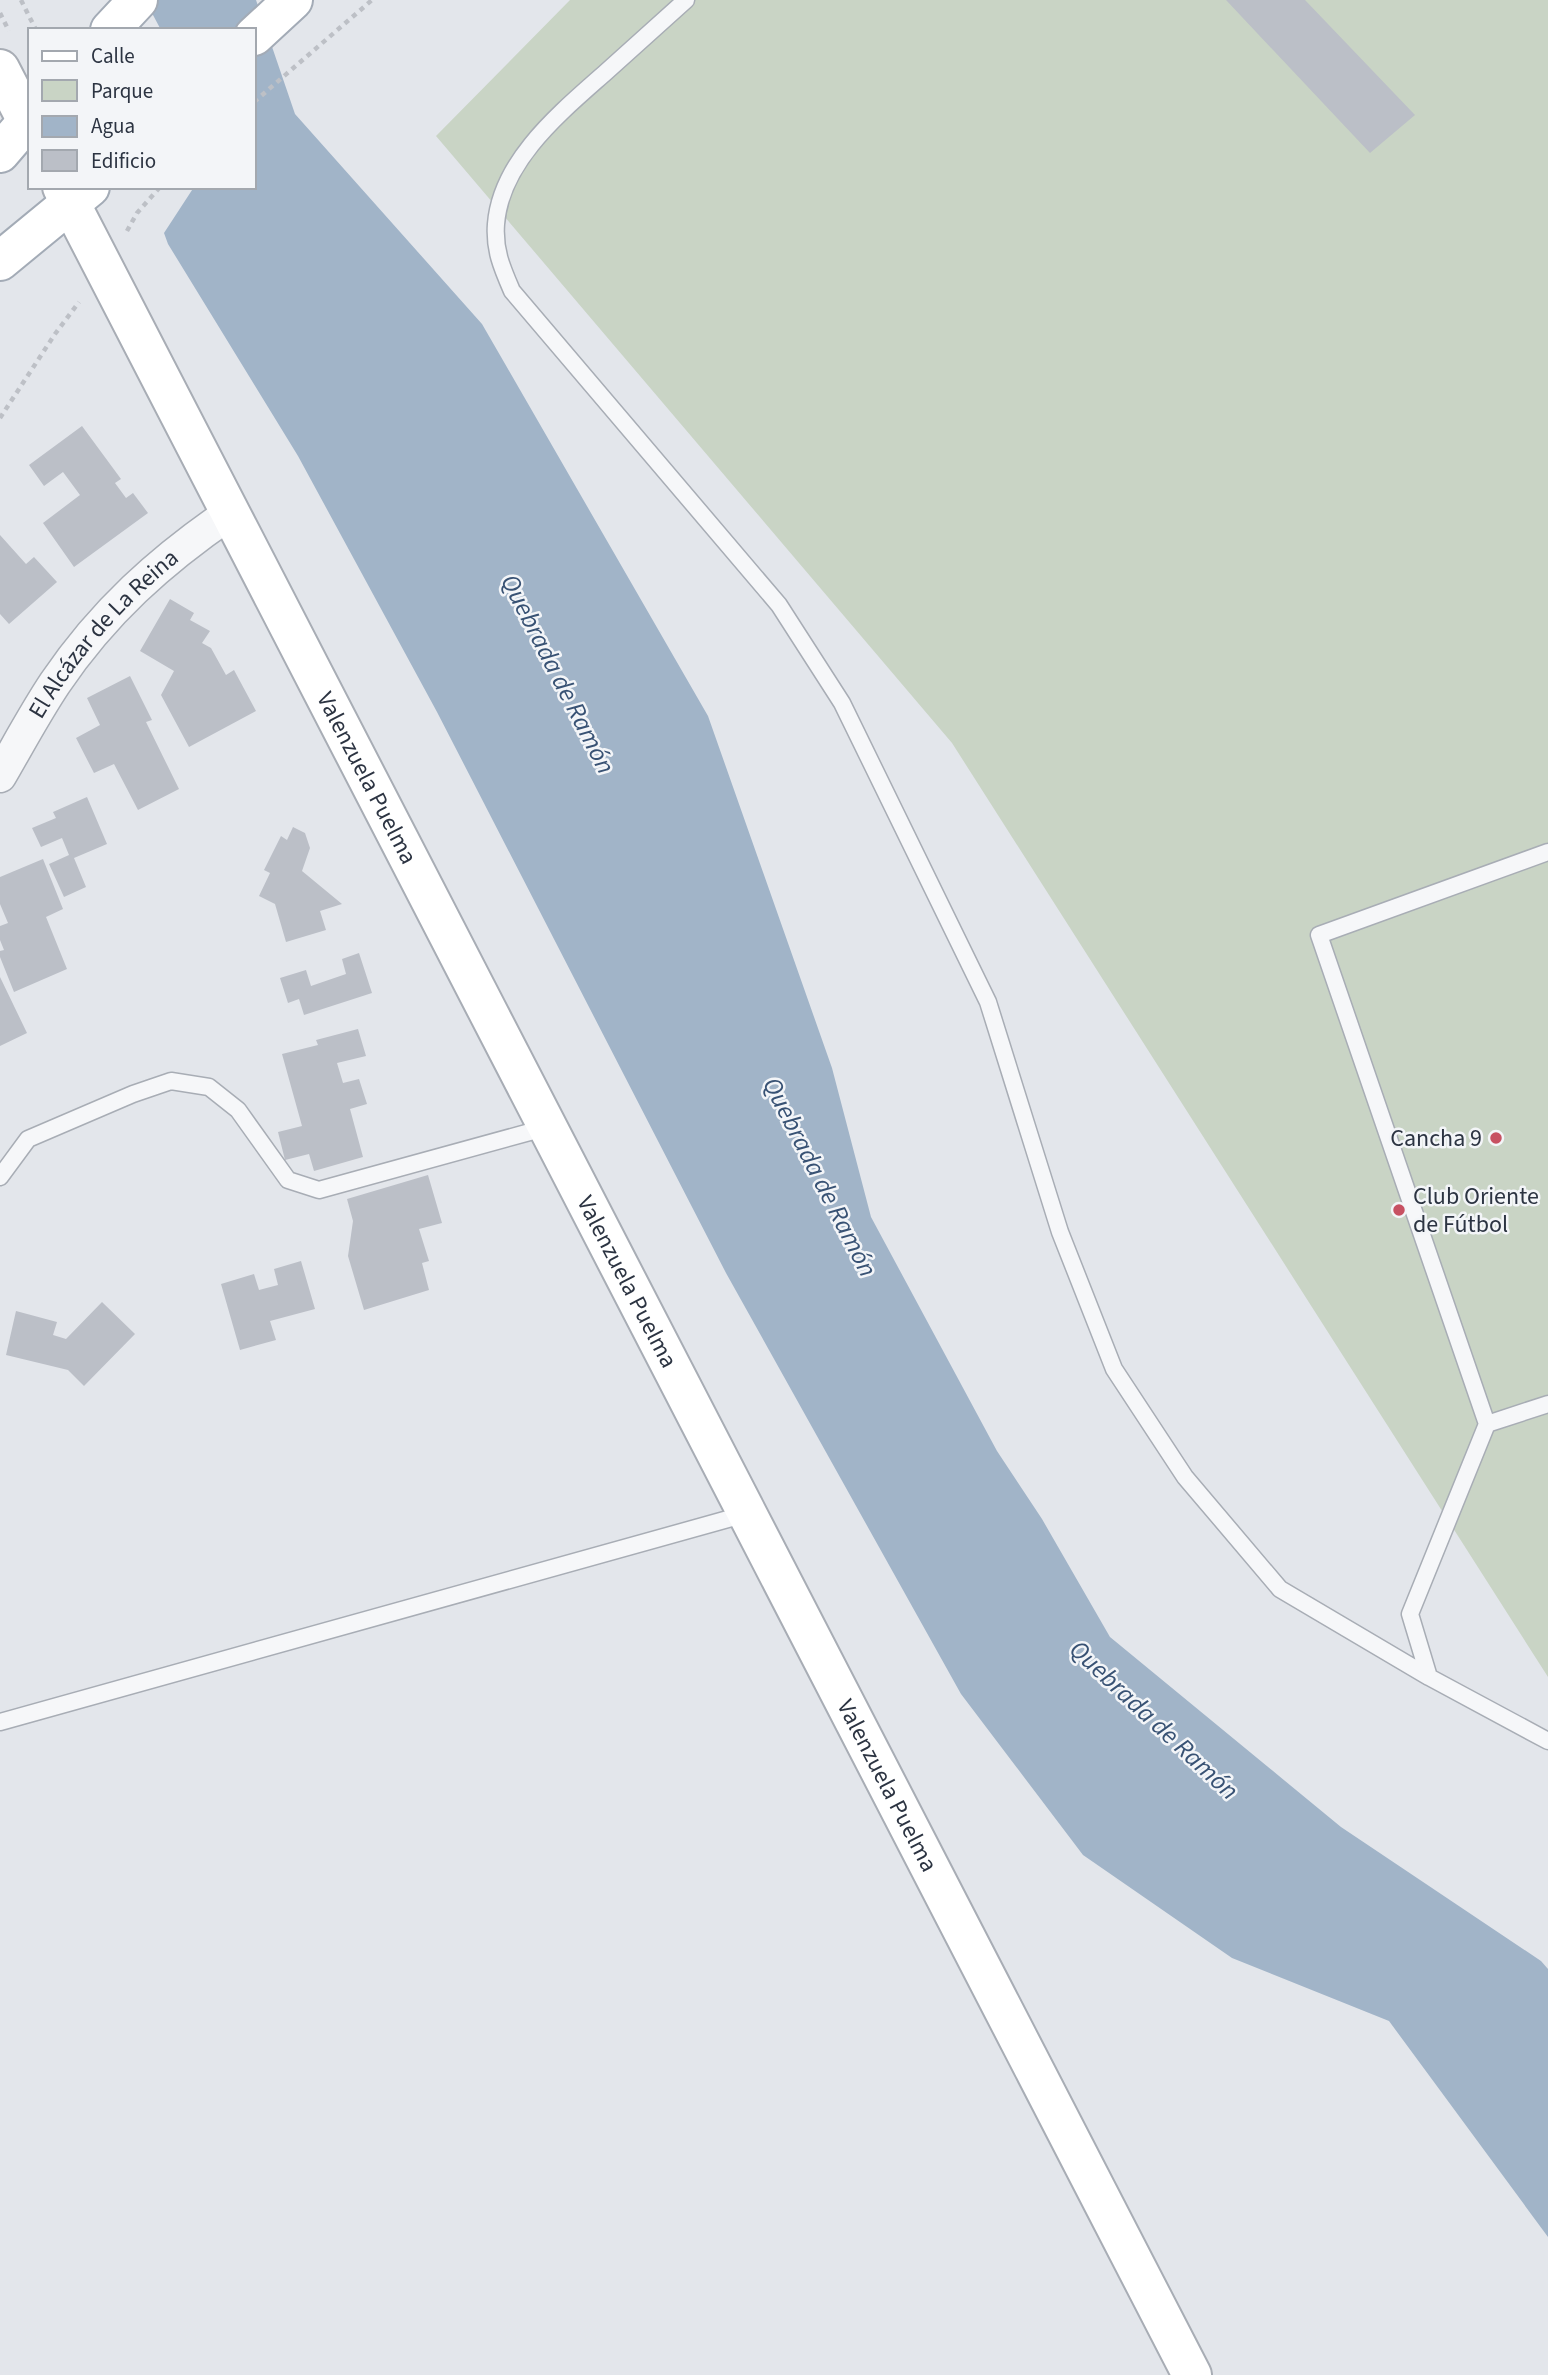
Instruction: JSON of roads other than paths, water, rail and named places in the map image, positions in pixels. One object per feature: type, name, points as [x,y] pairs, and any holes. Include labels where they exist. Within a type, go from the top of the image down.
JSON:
[{"type":"street","points":[[256,34],[293,0]]},
{"type":"street","points":[[0,69],[28,120]]},
{"type":"street","points":[[0,153],[28,123]]},
{"type":"street","points":[[0,261],[74,193]]},
{"type":"street","name":"Valenzuela Puelma","points":[[74,193],[230,513],[1192,2375]]},
{"type":"street","name":"El Alcázar de La Reina","points":[[0,776],[54,684],[111,611],[148,575],[188,542],[230,513]]},
{"type":"lane","points":[[686,0],[552,120],[518,163],[500,200],[496,225],[496,255],[512,291],[779,606],[842,703],[988,1002],[1060,1232],[1114,1369],[1177,1466],[1280,1589],[1429,1677],[1548,1741]]},
{"type":"lane","points":[[1429,1677],[1410,1614],[1487,1424],[1319,935],[1548,852]]},
{"type":"lane","points":[[0,1177],[28,1139],[133,1094],[171,1081],[209,1087],[238,1110],[288,1180],[319,1191],[548,1127]]},
{"type":"lane","points":[[1487,1424],[1548,1405]]},
{"type":"lane","points":[[0,1722],[746,1514]]},
{"type":"water","name":"Quebrada de Ramón","points":[[145,0],[256,0],[295,114],[482,324],[708,716],[832,1068],[871,1217],[997,1451],[1042,1519],[1110,1637],[1341,1827],[1541,1961],[1548,1969],[1548,2237],[1389,2021],[1232,1958],[1083,1855],[961,1694],[726,1273],[437,712],[298,456],[168,244],[164,233],[193,189],[256,189],[256,28],[160,28]]},
{"type":"place","name":"Cancha 9","points":[[1496,1138]]},
{"type":"place","name":"Club Oriente de Fútbol","points":[[1399,1210]]}]
